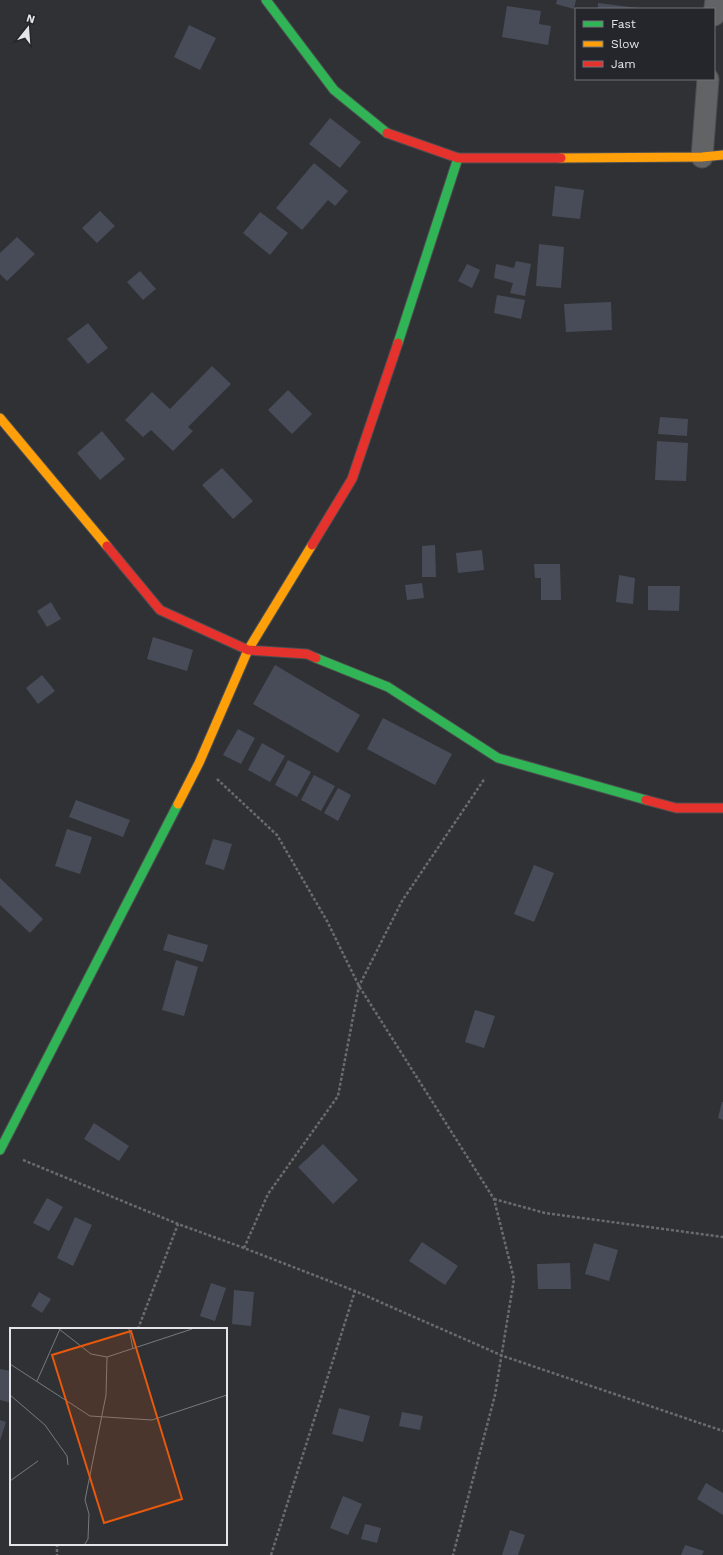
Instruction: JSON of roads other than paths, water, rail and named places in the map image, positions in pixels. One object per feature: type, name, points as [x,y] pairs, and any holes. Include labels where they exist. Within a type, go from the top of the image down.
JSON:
[{"type":"street","points":[[266,0],[334,90],[388,133],[458,158],[702,157],[723,154]]},
{"type":"street","points":[[702,157],[708,80]]},
{"type":"street","points":[[1,1148],[199,763],[248,650],[352,479],[427,257],[458,158]]},
{"type":"street","points":[[0,418],[160,610],[248,650],[307,654],[388,687],[498,758],[676,808],[723,808]]}]
